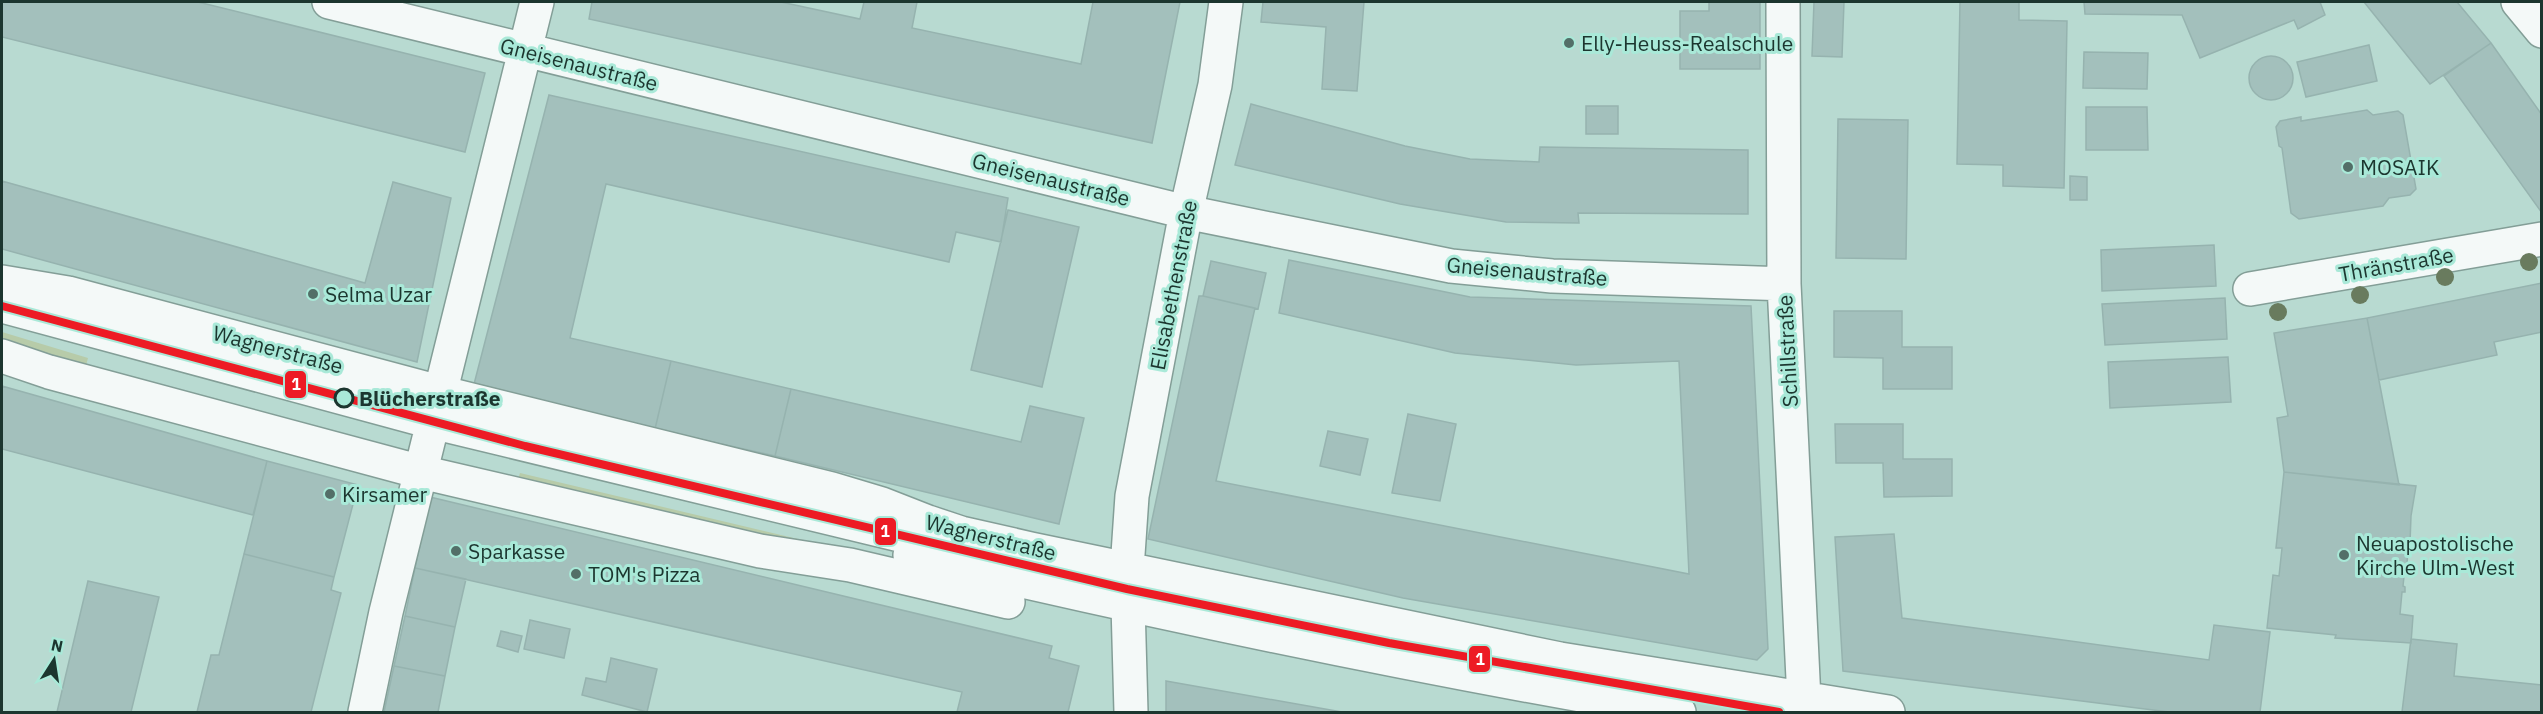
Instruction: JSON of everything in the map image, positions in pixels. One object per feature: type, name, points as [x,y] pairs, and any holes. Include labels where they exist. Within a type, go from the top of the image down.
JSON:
[{"type":"street","name":"Gneisenaustraße","points":[[329,2],[1186,212],[1451,266],[1552,276],[1784,284]]},
{"type":"street","points":[[365,712],[386,612],[537,2]]},
{"type":"street","name":"Elisabethenstraße","points":[[1131,712],[1127,598],[1132,496],[1186,212],[1215,85],[1226,2]]},
{"type":"street","name":"Schillstraße","points":[[1783,2],[1783,237],[1792,706]]},
{"type":"street","points":[[2518,2],[2541,31]]},
{"type":"street","name":"Thränstraße","points":[[2250,289],[2541,239]]},
{"type":"street","name":"Wagnerstraße","points":[[2,282],[68,293],[430,432],[750,549],[850,565],[1127,598],[1207,584],[1792,706],[1888,712]]},
{"type":"street","points":[[2,306],[430,432]]},
{"type":"street","points":[[2,323],[430,432]]},
{"type":"street","name":"Wagnerstraße","points":[[2,356],[49,372],[430,432],[832,489],[882,504],[962,533],[1127,598],[1568,712]]},
{"type":"street","points":[[1127,598],[1383,659],[1678,712]]},
{"type":"green space","points":[[2,332],[88,358],[84,373],[2,346]]},
{"type":"green space","points":[[520,473],[823,545],[822,549],[516,486]]},
{"type":"building","points":[[2,2],[198,2],[485,73],[465,152],[2,37]]},
{"type":"building","points":[[592,2],[781,2],[860,19],[864,2],[917,2],[912,28],[1081,64],[1093,2],[1180,2],[1152,143],[589,19]]},
{"type":"building","points":[[1263,2],[1364,2],[1357,91],[1322,89],[1326,27],[1261,22]]},
{"type":"building","points":[[1709,2],[1760,2],[1760,69],[1680,69],[1680,11],[1709,11]]},
{"type":"building","points":[[1814,2],[1844,2],[1842,57],[1812,56]]},
{"type":"building","points":[[1960,2],[2019,2],[2019,20],[2067,21],[2064,188],[2003,186],[2003,165],[1957,164]]},
{"type":"building","points":[[2084,2],[2320,2],[2325,15],[2298,29],[2294,20],[2200,58],[2182,15],[2085,14]]},
{"type":"building","points":[[2364,2],[2457,2],[2491,43],[2430,84]]},
{"type":"building","points":[[2491,43],[2542,115],[2542,213],[2444,76]]},
{"type":"building","points":[[2369,45],[2377,81],[2306,97],[2297,62]]},
{"type":"building","points":[[2084,52],[2148,53],[2147,89],[2083,88]]},
{"type":"building","points":[[2271,56],[2286,63],[2293,78],[2286,93],[2271,100],[2256,93],[2249,78],[2256,63]]},
{"type":"building","points":[[549,95],[1008,198],[1001,242],[956,232],[949,262],[606,184],[570,338],[671,361],[655,429],[473,388]]},
{"type":"building","points":[[1251,104],[1405,146],[1470,159],[1539,162],[1540,147],[1748,150],[1748,214],[1578,213],[1579,223],[1506,222],[1400,204],[1235,165]]},
{"type":"building","points":[[1586,106],[1618,106],[1618,134],[1586,134]]},
{"type":"building","points":[[2086,107],[2147,107],[2148,150],[2086,150]]},
{"type":"building","name":"MOSAIK","points":[[2367,110],[2373,115],[2398,111],[2403,115],[2416,189],[2410,195],[2389,198],[2383,206],[2299,219],[2291,213],[2282,148],[2279,146],[2276,127],[2280,121],[2301,117],[2301,121]]},
{"type":"building","points":[[1838,119],[1908,120],[1906,259],[1836,258]]},
{"type":"building","points":[[2070,176],[2087,177],[2087,200],[2070,200]]},
{"type":"building","points":[[2,181],[365,283],[393,182],[451,198],[417,362],[2,249]]},
{"type":"building","points":[[1008,210],[1079,227],[1042,387],[971,370]]},
{"type":"building","points":[[2214,245],[2216,286],[2102,291],[2101,250]]},
{"type":"building","points":[[1289,260],[1470,297],[1751,306],[1768,649],[1757,660],[1403,598],[1148,539],[1199,296],[1203,296],[1255,308],[1216,481],[1689,574],[1679,361],[1576,365],[1455,353],[1279,313]]},
{"type":"building","points":[[1211,261],[1266,273],[1258,309],[1203,296]]},
{"type":"building","points":[[2542,283],[2542,332],[2494,342],[2497,355],[2379,380],[2367,318]]},
{"type":"building","points":[[2225,298],[2227,339],[2105,345],[2102,304]]},
{"type":"building","points":[[1834,311],[1902,311],[1902,347],[1952,347],[1952,389],[1883,389],[1883,358],[1834,357]]},
{"type":"building","points":[[2367,318],[2399,485],[2284,472],[2277,418],[2288,416],[2274,333]]},
{"type":"building","points":[[2228,357],[2231,402],[2110,408],[2108,362]]},
{"type":"building","points":[[671,361],[791,389],[775,456],[655,429]]},
{"type":"building","points":[[2,386],[267,461],[253,515],[2,449]]},
{"type":"building","points":[[791,389],[1021,442],[1030,406],[1084,418],[1059,524],[775,456]]},
{"type":"building","points":[[1408,414],[1456,424],[1440,501],[1392,493]]},
{"type":"building","points":[[1835,424],[1903,424],[1903,459],[1952,459],[1952,496],[1884,497],[1883,463],[1836,463]]},
{"type":"building","points":[[1328,431],[1368,439],[1360,475],[1320,466]]},
{"type":"building","points":[[267,461],[358,485],[334,577],[244,554]]},
{"type":"building","name":"Neuapostolische Kirche Ulm-West","points":[[2284,472],[2416,486],[2403,586],[2405,592],[2402,592],[2400,614],[2413,616],[2411,643],[2335,638],[2336,635],[2267,628],[2273,575],[2279,576],[2282,548],[2276,548]]},
{"type":"building","points":[[430,497],[1052,646],[1049,658],[1079,666],[1068,712],[957,712],[962,692],[415,568]]},
{"type":"building","points":[[1894,534],[1902,618],[2209,660],[2214,625],[2270,632],[2260,712],[2169,712],[1843,671],[1835,537]]},
{"type":"building","points":[[244,554],[334,577],[331,590],[341,593],[311,712],[197,712],[211,655],[219,655]]},
{"type":"building","points":[[415,568],[466,579],[455,627],[405,616]]},
{"type":"building","points":[[88,581],[159,597],[131,712],[57,712]]},
{"type":"building","points":[[405,616],[455,627],[445,676],[394,666]]},
{"type":"building","points":[[530,620],[570,629],[564,658],[524,649]]},
{"type":"building","points":[[501,631],[522,636],[518,652],[497,646]]},
{"type":"building","points":[[2411,639],[2457,644],[2454,676],[2542,685],[2542,712],[2402,712]]},
{"type":"building","points":[[611,658],[657,669],[647,712],[582,695],[586,678],[606,682]]},
{"type":"building","points":[[394,666],[445,676],[438,712],[384,712]]},
{"type":"building","points":[[1166,681],[1342,712],[1166,712]]},
{"type":"transit line","name":"1","points":[[2,306],[525,446],[1127,589],[1389,643],[1779,712]]},
{"type":"place","name":"Elly-Heuss-Realschule","points":[[1569,43]]},
{"type":"place","name":"MOSAIK","points":[[2348,167]]},
{"type":"place","name":"Selma Uzar","points":[[313,294]]},
{"type":"place","name":"Blücherstraße","points":[[344,398]]},
{"type":"place","name":"Kirsamer","points":[[330,494]]},
{"type":"place","name":"Sparkasse","points":[[456,551]]},
{"type":"place","name":"Neuapostolische Kirche Ulm-West","points":[[2344,555]]},
{"type":"place","name":"TOM's Pizza","points":[[576,574]]}]
